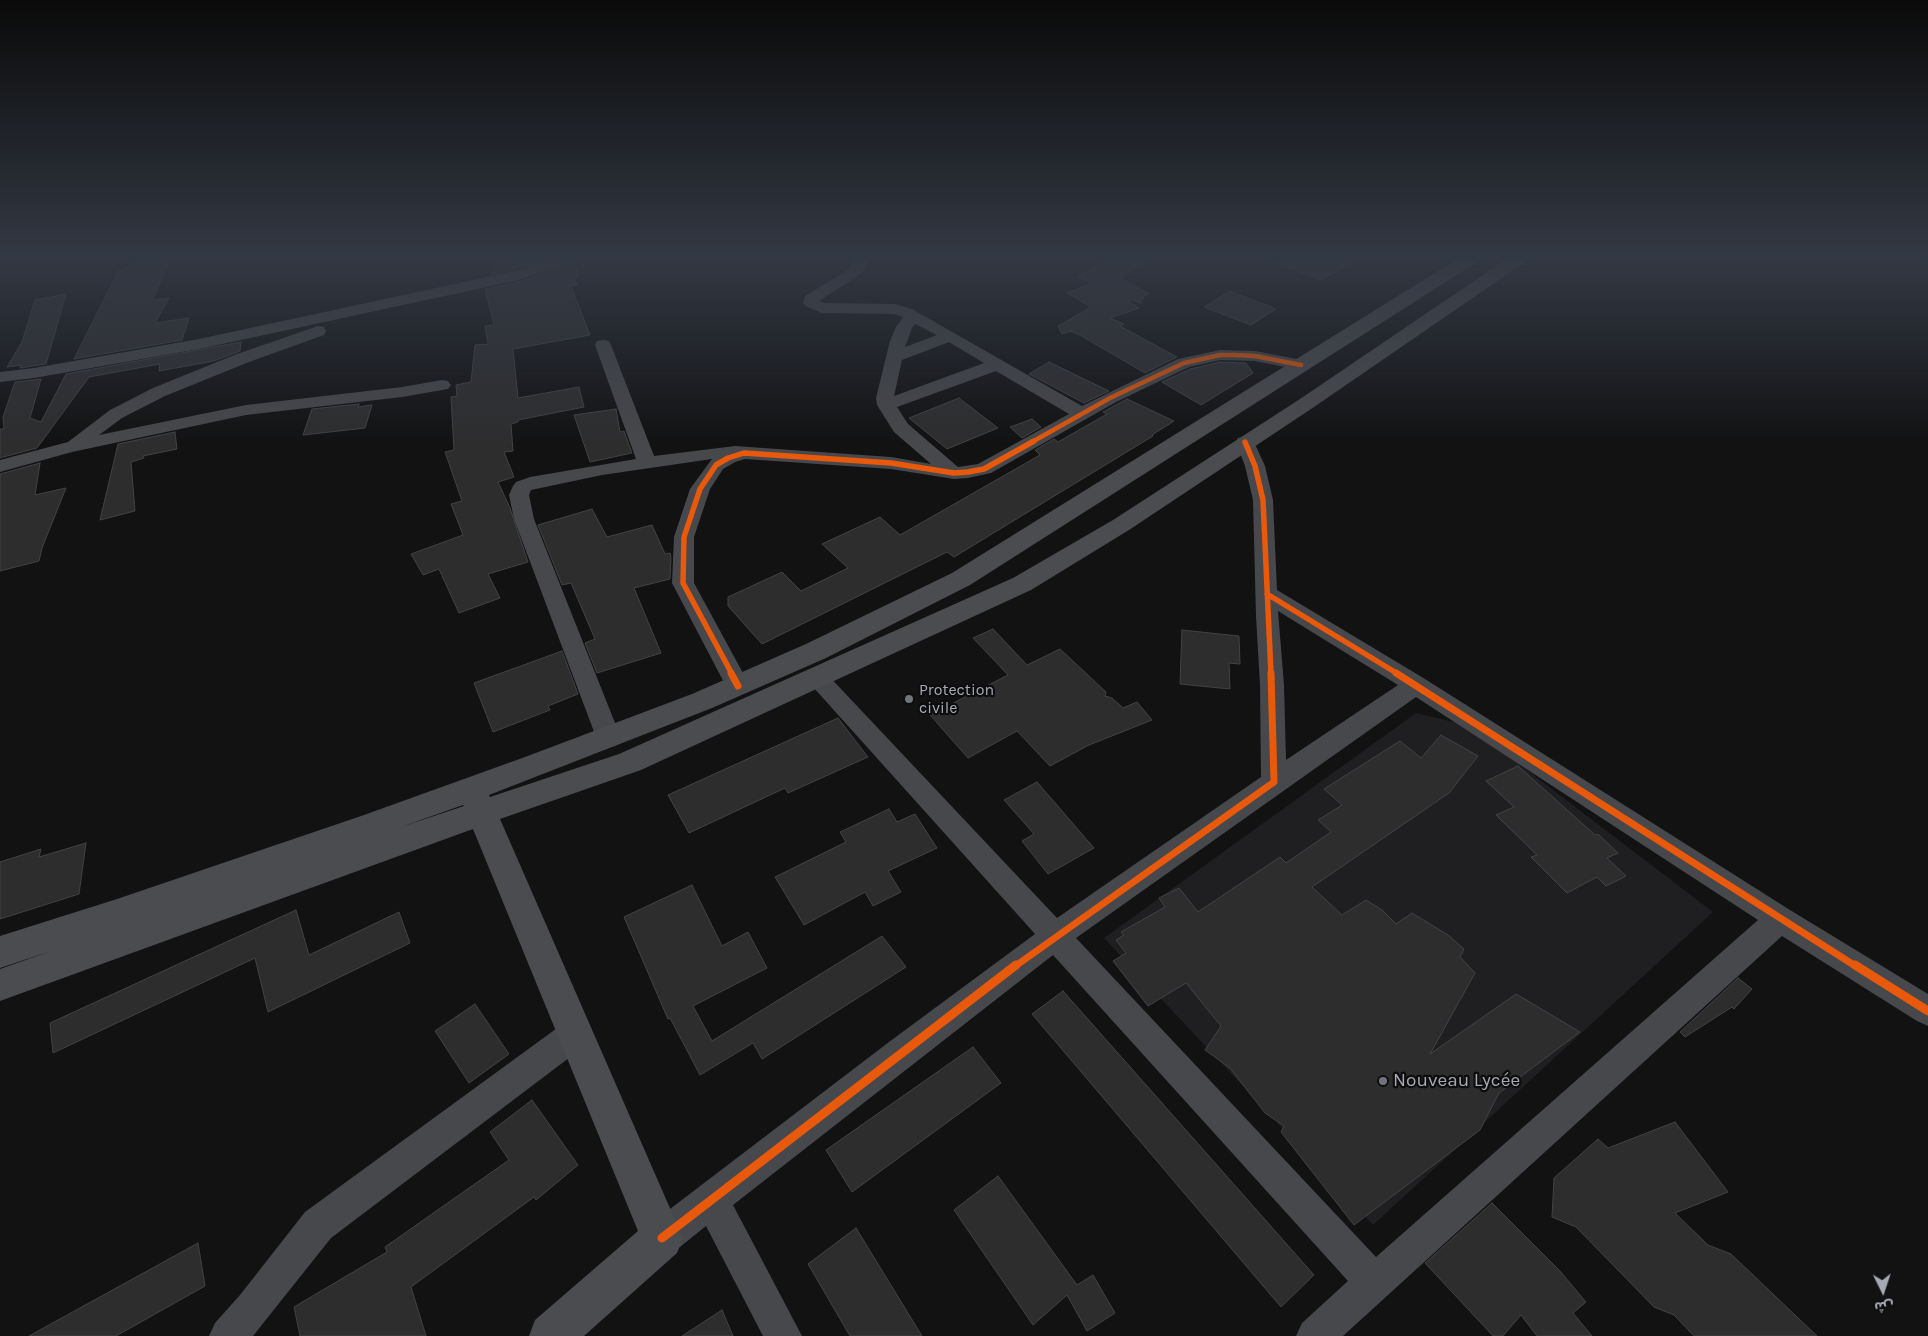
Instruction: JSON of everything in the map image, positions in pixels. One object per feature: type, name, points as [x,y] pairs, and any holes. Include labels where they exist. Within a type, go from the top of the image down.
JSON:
[{"type":"main road","points":[[0,985],[477,801],[608,738],[738,686],[816,651],[961,579],[1372,320]]},
{"type":"main road","points":[[0,952],[477,801],[630,762],[1022,584],[1091,544],[1307,403],[1428,320]]},
{"type":"main road","points":[[477,801],[662,1238],[551,1336]]},
{"type":"street","points":[[0,377],[34,374],[199,344],[309,320]]},
{"type":"street","points":[[69,447],[116,414],[159,392],[243,358],[349,320]]},
{"type":"street","points":[[909,320],[904,327],[895,357],[885,398],[886,405],[900,428],[954,473]]},
{"type":"street","points":[[921,320],[1082,414]]},
{"type":"street","points":[[895,357],[950,336]]},
{"type":"street","points":[[603,345],[647,463]]},
{"type":"street","points":[[608,738],[524,519],[519,495],[523,486],[602,469],[723,452],[891,463],[954,473],[984,469],[1082,414],[1184,363],[1235,355],[1255,356],[1301,365]]},
{"type":"street","points":[[886,405],[998,364]]},
{"type":"street","points":[[0,466],[69,447],[246,410],[402,392],[442,385]]},
{"type":"street","points":[[1245,442],[1255,466],[1263,500],[1267,616],[1272,685],[1274,782]]},
{"type":"street","points":[[738,686],[684,583],[684,537],[700,489],[716,466],[744,453]]},
{"type":"street","points":[[1267,594],[1416,685],[1780,919],[1928,1011]]},
{"type":"street","points":[[817,678],[1374,1282]]},
{"type":"street","points":[[662,1238],[900,1053],[1055,936],[1416,685]]},
{"type":"street","points":[[1314,1336],[1780,919]]},
{"type":"street","points":[[228,1336],[254,1308],[318,1225],[575,1034]]},
{"type":"street","points":[[711,1200],[783,1336]]},
{"type":"shaded area","name":"Nouveau Lycée","points":[[1416,713],[1458,723],[1481,735],[1713,912],[1373,1225],[1104,938]]},
{"type":"building","points":[[29,320],[58,320],[46,364],[20,368],[21,365],[7,367],[22,342]]},
{"type":"building","points":[[94,320],[156,320],[155,323],[188,320],[182,340],[74,359]]},
{"type":"building","points":[[493,320],[584,320],[590,335],[513,349],[518,398],[579,387],[584,407],[518,420],[518,422],[511,424],[513,451],[504,452],[514,477],[498,482],[510,508],[528,562],[488,574],[500,598],[459,613],[439,569],[423,575],[411,554],[463,535],[451,504],[462,501],[445,452],[454,450],[451,397],[457,396],[456,385],[471,382],[475,345],[488,344],[485,326],[494,325]]},
{"type":"building","points":[[1068,320],[1115,320],[1124,324],[1120,326],[1177,357],[1145,373],[1078,334],[1070,331],[1062,334],[1058,326]]},
{"type":"building","points":[[1239,320],[1258,320],[1251,325]]},
{"type":"building","points":[[241,342],[240,351],[214,361],[159,371],[160,364],[89,377],[37,448],[0,458],[0,429],[4,429],[3,417],[15,382],[41,379],[30,418],[41,422],[66,374]]},
{"type":"building","points":[[1049,362],[1109,391],[1084,403],[1029,374]]},
{"type":"building","points":[[1220,362],[1246,363],[1253,373],[1201,405],[1162,382],[1190,369]]},
{"type":"building","points":[[959,398],[998,428],[947,449],[909,418]]},
{"type":"building","points":[[1127,399],[1174,421],[1153,436],[954,557],[947,552],[762,644],[728,606],[728,597],[782,572],[801,591],[848,568],[822,544],[880,517],[900,535],[1040,455],[1035,450],[1054,439],[1058,442],[1107,414],[1103,412]]},
{"type":"building","points":[[359,404],[358,407],[372,405],[365,428],[303,435],[312,409]]},
{"type":"building","points":[[616,409],[620,432],[624,431],[632,453],[590,462],[574,415]]},
{"type":"building","points":[[1032,419],[1041,427],[1022,438],[1010,427]]},
{"type":"building","points":[[175,432],[177,449],[143,456],[144,458],[131,462],[135,511],[100,520],[118,444]]},
{"type":"building","points":[[40,463],[35,495],[66,488],[42,548],[39,561],[0,571],[0,474]]},
{"type":"building","points":[[592,509],[607,537],[652,525],[665,554],[670,553],[671,558],[670,579],[634,588],[661,653],[597,673],[585,643],[595,639],[571,583],[562,585],[538,525]]},
{"type":"building","points":[[993,629],[1027,665],[1060,649],[1106,692],[1105,696],[1112,698],[1123,708],[1137,702],[1152,720],[1089,745],[1050,766],[1017,731],[968,758],[930,715],[1008,675],[973,638]]},
{"type":"building","points":[[1182,630],[1239,636],[1240,664],[1229,663],[1230,689],[1180,684]]},
{"type":"building","points":[[562,651],[578,694],[548,706],[550,710],[493,732],[474,683]]},
{"type":"building","points":[[838,718],[868,757],[788,793],[785,788],[689,833],[668,795]]},
{"type":"building","points":[[1441,735],[1478,756],[1449,793],[1312,887],[1342,915],[1366,900],[1382,910],[1396,924],[1412,913],[1448,935],[1464,949],[1460,957],[1475,973],[1430,1054],[1516,994],[1580,1032],[1499,1093],[1480,1130],[1354,1225],[1281,1132],[1284,1126],[1265,1113],[1230,1068],[1205,1050],[1221,1026],[1186,983],[1148,1006],[1113,961],[1126,953],[1116,940],[1124,935],[1121,932],[1165,907],[1159,898],[1179,888],[1198,912],[1280,857],[1286,863],[1331,832],[1318,820],[1342,805],[1324,789],[1400,741],[1421,758]]},
{"type":"building","points":[[1518,766],[1595,835],[1598,834],[1618,853],[1607,858],[1626,876],[1606,886],[1597,877],[1567,893],[1531,857],[1537,855],[1496,815],[1514,807],[1486,781]]},
{"type":"building","points":[[1037,782],[1094,848],[1048,874],[1022,841],[1034,834],[1004,800]]},
{"type":"building","points":[[889,809],[897,822],[915,814],[937,848],[888,871],[901,892],[873,906],[865,892],[804,925],[775,877],[846,842],[840,832]]},
{"type":"building","points":[[86,843],[79,894],[0,919],[0,862],[41,849],[39,857]]},
{"type":"building","points":[[692,885],[722,946],[748,932],[767,968],[693,1006],[712,1041],[882,936],[906,967],[762,1059],[753,1043],[700,1075],[670,1018],[668,1019],[624,917]]},
{"type":"building","points":[[296,910],[309,955],[399,912],[410,943],[268,1012],[255,958],[53,1053],[50,1023]]},
{"type":"building","points":[[1738,978],[1752,989],[1734,1009],[1732,1007],[1685,1037],[1680,1032]]},
{"type":"building","points":[[1063,991],[1314,1275],[1281,1307],[1032,1014]]},
{"type":"building","points":[[475,1004],[509,1054],[469,1083],[435,1031]]},
{"type":"building","points":[[973,1047],[1001,1083],[852,1192],[826,1150]]},
{"type":"building","points":[[532,1100],[578,1165],[536,1200],[534,1197],[411,1287],[426,1336],[300,1336],[294,1307],[387,1252],[385,1247],[509,1160],[490,1132]]},
{"type":"building","points":[[1675,1122],[1728,1192],[1675,1213],[1708,1245],[1731,1254],[1817,1336],[1694,1336],[1674,1315],[1654,1307],[1576,1227],[1552,1217],[1554,1178],[1598,1139],[1608,1148]]},
{"type":"building","points":[[998,1176],[1077,1285],[1093,1275],[1115,1313],[1087,1331],[1067,1295],[1033,1325],[954,1210]]},
{"type":"building","points":[[1492,1203],[1559,1270],[1586,1302],[1573,1313],[1592,1336],[1537,1336],[1521,1315],[1503,1336],[1493,1336],[1425,1263]]},
{"type":"building","points":[[856,1228],[922,1336],[850,1336],[808,1264]]},
{"type":"building","points":[[198,1243],[205,1286],[116,1336],[29,1336]]},
{"type":"building","points":[[722,1310],[733,1336],[682,1336]]},
{"type":"cycle path","points":[[738,686],[683,583],[684,537],[700,489],[716,465],[728,458],[744,453],[891,463],[954,473],[968,472],[984,469],[1110,398],[1184,363],[1220,355],[1235,355],[1255,356],[1301,365]]},
{"type":"cycle path","points":[[662,1238],[900,1053],[1055,936],[1274,782],[1272,685],[1267,616],[1263,500],[1255,466],[1245,442]]},
{"type":"cycle path","points":[[1267,594],[1416,685],[1780,919],[1928,1011]]},
{"type":"place","name":"Protection civile","points":[[909,699]]},
{"type":"place","name":"Nouveau Lycée","points":[[1383,1081]]}]
